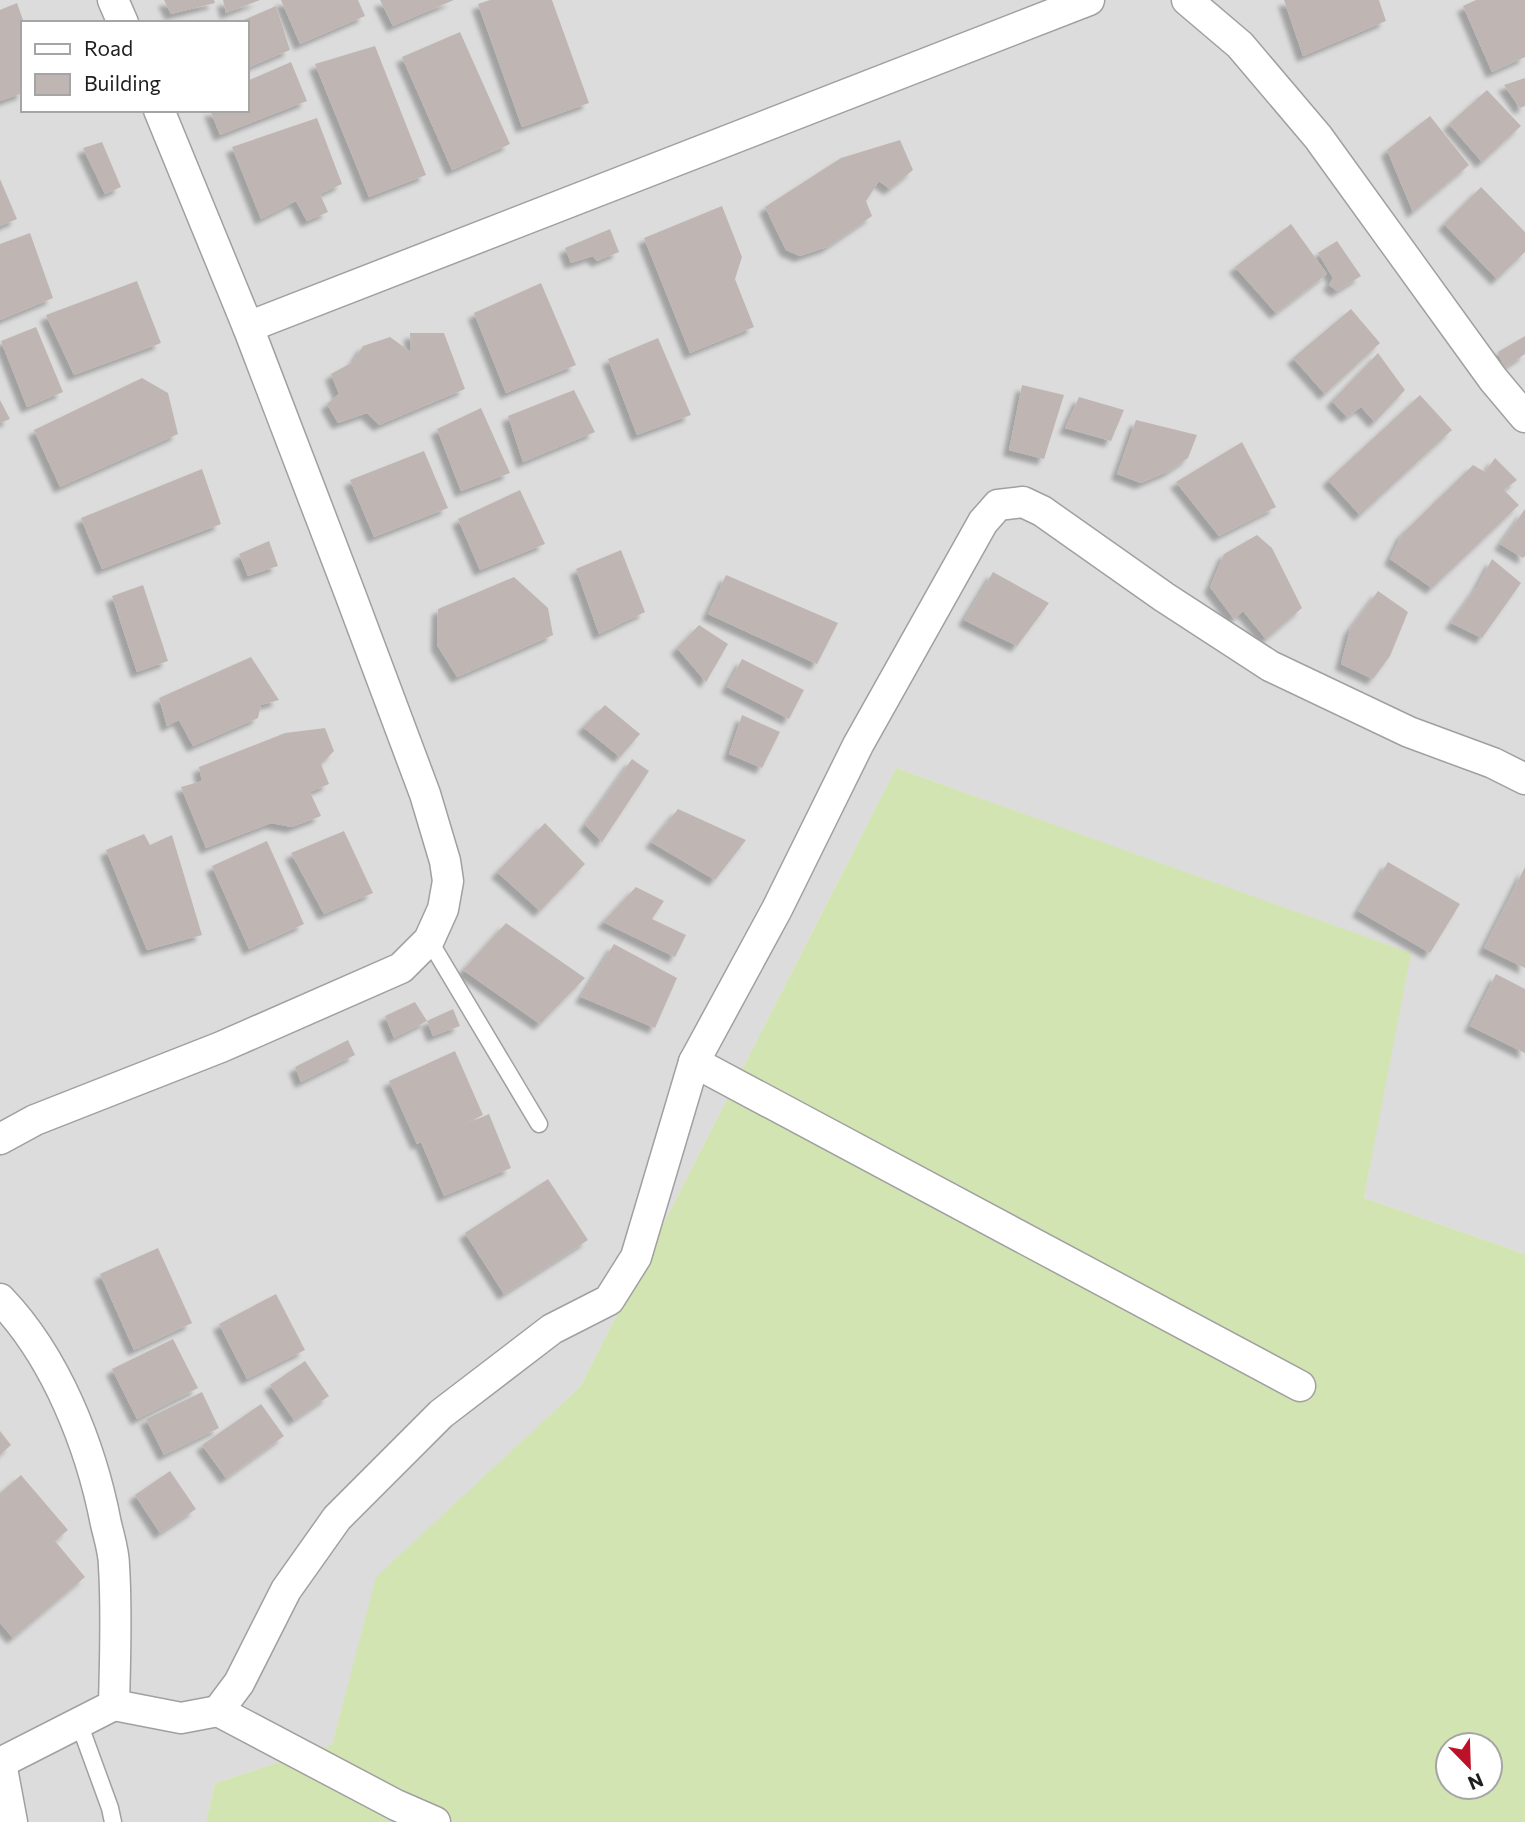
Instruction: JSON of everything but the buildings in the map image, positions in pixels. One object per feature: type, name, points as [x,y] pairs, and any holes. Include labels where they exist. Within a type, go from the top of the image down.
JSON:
[{"type":"street","points":[[113,0],[122,21]]},
{"type":"street","points":[[248,327],[1089,0]]},
{"type":"street","points":[[1187,0],[1240,45],[1318,137],[1493,379],[1525,417]]},
{"type":"street","points":[[0,1139],[35,1120],[221,1047],[401,968],[429,940],[443,908],[448,881],[445,861],[425,794],[248,327],[160,112]]},
{"type":"street","points":[[218,1711],[239,1683],[286,1590],[337,1518],[441,1414],[552,1329],[609,1300],[636,1257],[694,1062],[777,909],[858,745],[983,522],[998,505],[1023,502],[1042,511],[1164,597],[1270,666],[1409,732],[1493,762],[1525,779]]},
{"type":"street","points":[[694,1062],[1300,1386]]},
{"type":"street","points":[[0,1299],[17,1316],[44,1359],[72,1413],[98,1482],[114,1563],[114,1705]]},
{"type":"street","points":[[12,1822],[0,1763],[114,1705],[181,1718],[218,1711],[396,1805],[435,1822]]},
{"type":"lane","points":[[429,940],[539,1124]]},
{"type":"lane","points":[[79,1723],[113,1822]]},
{"type":"shaded area","points":[[0,0],[1525,0],[1525,1254],[1364,1198],[1410,953],[896,768],[580,1387],[377,1577],[332,1745],[215,1783],[206,1822],[0,1822]]},
{"type":"green space","points":[[896,768],[1411,953],[1364,1198],[1525,1254],[1525,1822],[206,1822],[215,1783],[332,1745],[376,1577],[580,1387]]}]
